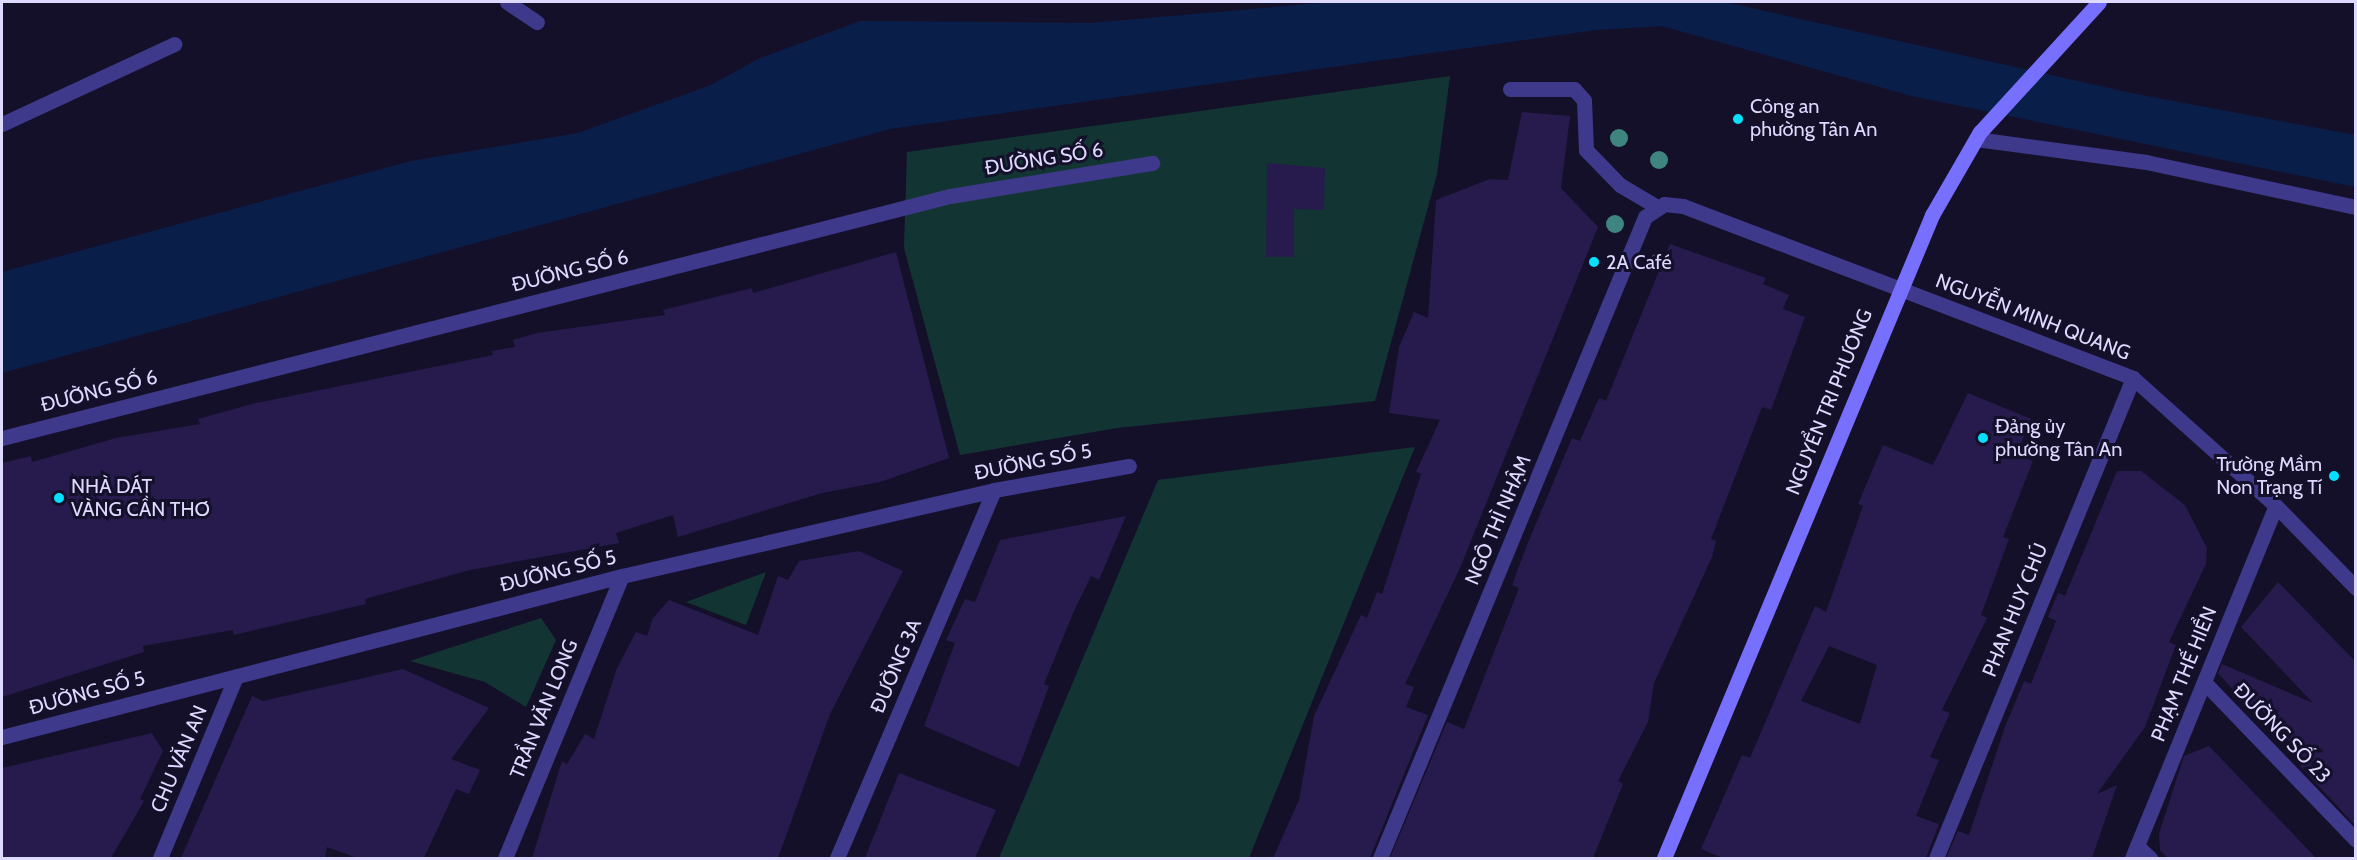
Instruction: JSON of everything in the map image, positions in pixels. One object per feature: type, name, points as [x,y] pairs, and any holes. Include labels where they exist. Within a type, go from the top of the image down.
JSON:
[{"type":"street","points":[[507,2],[537,22]]},
{"type":"street","name":"NGUYỂN TRI PHƯƠNG","points":[[1664,858],[1898,289],[1978,136],[2099,2]]},
{"type":"street","points":[[2,124],[174,44]]},
{"type":"street","name":"NGUYỄN MINH QUANG","points":[[1510,88],[1574,89],[1584,100],[1586,150],[1620,185],[1661,206],[1683,206],[2133,378],[2276,506],[2355,588]]},
{"type":"street","points":[[1978,136],[2145,162],[2355,207]]},
{"type":"street","name":"ĐƯỜNG SỐ 6","points":[[2,438],[950,196],[1152,163]]},
{"type":"street","name":"NGÔ THÌ NHẬM","points":[[1380,858],[1646,217],[1661,206]]},
{"type":"street","name":"PHAN HUY CHÚ","points":[[1936,858],[2133,378]]},
{"type":"street","name":"ĐƯỜNG SỐ 5","points":[[2,737],[622,576],[994,490],[1129,466]]},
{"type":"street","name":"ĐƯỜNG 3A","points":[[837,858],[994,490]]},
{"type":"street","name":"PHẠM THẾ HIỂN","points":[[2135,852],[2276,506]]},
{"type":"street","name":"TRẦN VĂN LONG","points":[[505,858],[622,576]]},
{"type":"street","name":"CHU VĂN AN","points":[[160,858],[236,676]]},
{"type":"street","name":"ĐƯỜNG SỐ 23","points":[[2204,682],[2355,840]]},
{"type":"street","points":[[2135,852],[2150,858]]},
{"type":"green space","points":[[1450,76],[1437,174],[1375,401],[1117,428],[960,455],[904,248],[907,152]]},
{"type":"green space","points":[[1415,447],[1249,858],[999,858],[1158,480]]},
{"type":"green space","points":[[766,572],[746,625],[686,602]]},
{"type":"green space","points":[[541,618],[556,640],[526,707],[485,682],[410,661]]},
{"type":"water","points":[[1331,2],[1725,2],[2131,93],[2355,135],[2355,187],[1912,96],[1662,26],[1596,30],[890,129],[2,373],[2,272],[411,161],[578,133],[711,85],[758,59],[860,21],[1091,23]]},
{"type":"building","points":[[1522,112],[1570,116],[1561,188],[1598,227],[1460,568],[1405,684],[1414,687],[1406,707],[1428,715],[1370,858],[1273,858],[1299,800],[1314,716],[1361,615],[1367,618],[1377,592],[1382,594],[1421,474],[1416,472],[1440,420],[1389,413],[1399,347],[1414,312],[1428,318],[1436,200],[1490,179],[1508,180]]},
{"type":"building","points":[[1267,163],[1325,168],[1324,210],[1294,209],[1294,257],[1266,257]]},
{"type":"building","points":[[1670,244],[1766,278],[1763,284],[1789,295],[1783,309],[1805,317],[1771,410],[1762,407],[1711,539],[1716,541],[1712,557],[1654,683],[1648,722],[1618,781],[1623,784],[1593,858],[1390,858],[1447,722],[1464,729],[1519,588],[1512,585],[1572,438],[1580,441],[1599,398],[1606,401]]},
{"type":"building","points":[[896,252],[949,458],[880,482],[822,493],[678,537],[673,515],[616,533],[619,543],[470,570],[365,599],[366,604],[234,635],[233,630],[143,646],[144,652],[2,697],[2,463],[31,456],[32,462],[116,438],[200,424],[198,419],[252,404],[493,355],[492,351],[515,347],[513,340],[537,333],[665,315],[663,310],[752,288],[753,293]]},
{"type":"building","points":[[1968,393],[2031,419],[2017,454],[2033,461],[2003,537],[2009,539],[1981,615],[1987,618],[1942,710],[1950,713],[1930,757],[1939,760],[1916,816],[1939,824],[1926,858],[1723,858],[1701,849],[1742,755],[1750,758],[1815,606],[1826,612],[1863,506],[1858,504],[1883,445],[1933,465]],"holes":[[[1829,646],[1877,665],[1860,724],[1801,701]]]},
{"type":"building","points":[[2117,471],[2141,471],[2185,505],[2207,548],[2206,564],[2169,642],[2176,645],[2145,727],[2097,794],[2117,785],[2092,858],[1946,858],[1958,831],[1969,835],[2005,727],[2024,681],[2031,684],[2056,621],[2048,617],[2058,593],[2065,596]]},
{"type":"building","points":[[1126,516],[1099,580],[1091,576],[1074,611],[1044,684],[1049,686],[1019,767],[924,726],[955,643],[946,640],[965,599],[975,602],[1000,540]]},
{"type":"building","points":[[859,551],[903,571],[830,714],[778,858],[532,858],[562,761],[567,764],[585,734],[594,739],[617,668],[636,632],[647,636],[653,618],[669,600],[758,635],[778,576],[788,580],[799,561]]},
{"type":"building","points":[[2278,582],[2355,661],[2355,825],[2300,766],[2306,760],[2260,708],[2255,714],[2218,673],[2222,664],[2313,703],[2241,627]]},
{"type":"building","points":[[403,669],[489,708],[451,759],[480,770],[469,794],[456,789],[424,858],[357,858],[327,847],[325,858],[181,858],[252,696],[263,701]]},
{"type":"building","points":[[152,733],[163,751],[140,799],[144,801],[111,858],[2,858],[2,768]]},
{"type":"building","points":[[2209,746],[2316,858],[2168,858],[2160,850],[2159,834],[2184,756]]},
{"type":"building","points":[[899,773],[996,810],[975,858],[865,858]]},
{"type":"place","name":"Công an phường Tân An","points":[[1738,119]]},
{"type":"place","name":"2A Café","points":[[1594,262]]},
{"type":"place","name":"Đảng ủy phường Tân An","points":[[1983,438]]},
{"type":"place","name":"Trường Mầm Non Trạng Tí","points":[[2334,476]]},
{"type":"place","name":"NHÀ DÁT VÀNG CẦN THƠ","points":[[59,498]]}]
